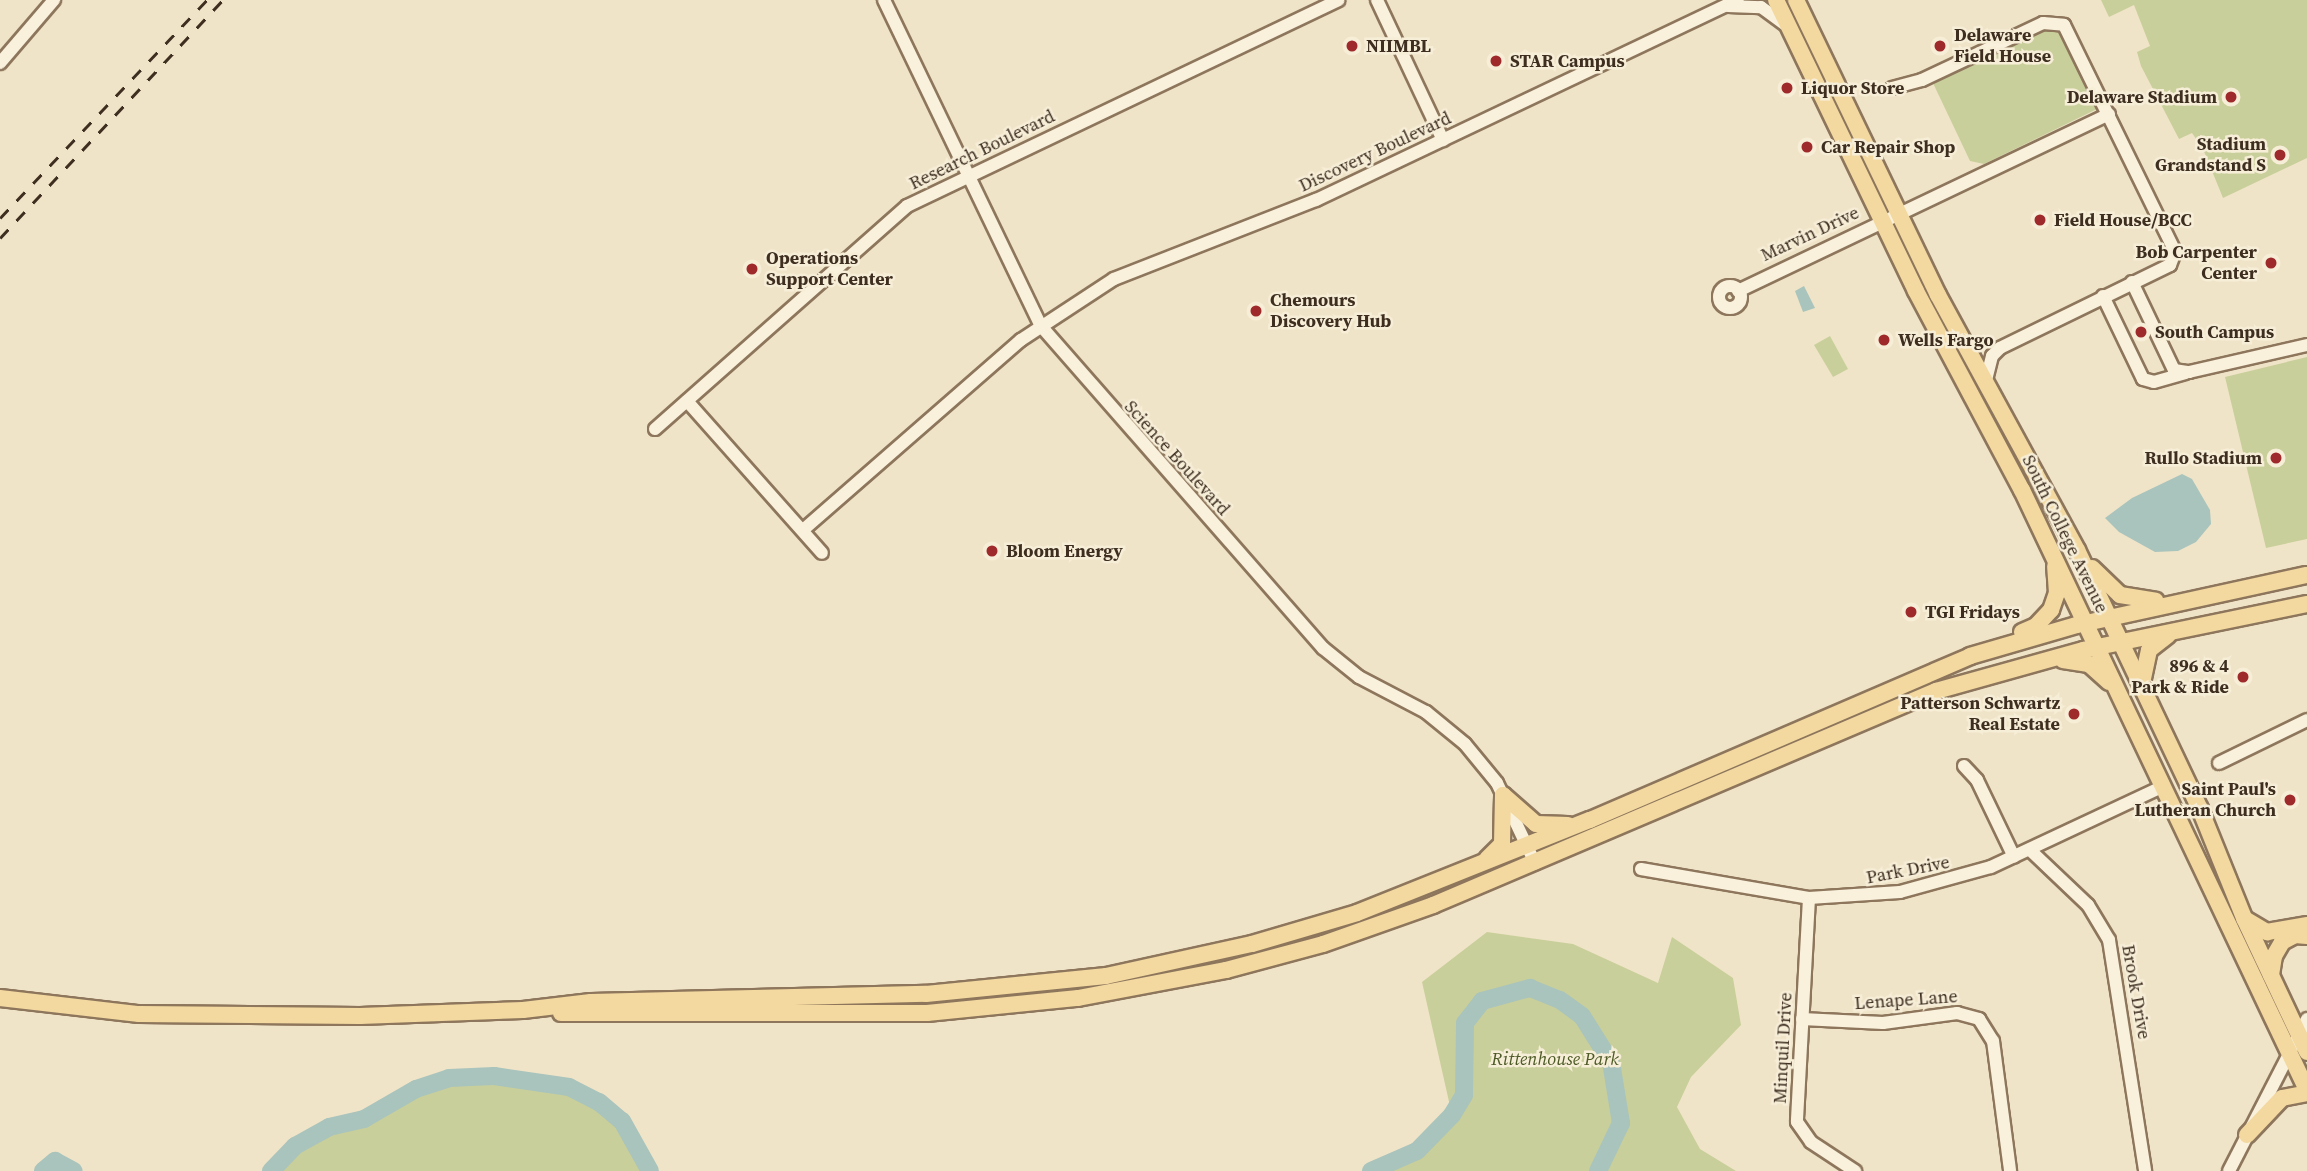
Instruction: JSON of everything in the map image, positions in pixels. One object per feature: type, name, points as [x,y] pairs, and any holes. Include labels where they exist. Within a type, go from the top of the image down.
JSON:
[{"type":"main road","name":"South College Avenue","points":[[1776,0],[1882,220],[2054,557],[2307,1092]]},
{"type":"main road","name":"South College Avenue","points":[[1796,0],[1898,213],[2077,550],[2122,642],[2200,809],[2244,918],[2307,1052]]},
{"type":"main road","points":[[2077,550],[2120,595],[2143,601],[2192,600]]},
{"type":"main road","points":[[523,1010],[591,1002],[926,994],[1090,978],[1302,930],[1461,874],[1528,846],[1970,656],[2045,619],[2057,593],[2054,557]]},
{"type":"main road","points":[[1970,656],[2086,623],[2307,575]]},
{"type":"main road","points":[[0,998],[194,1016],[523,1010],[591,1015],[927,1013],[1078,998],[1192,977],[1304,949],[1433,905],[1891,708],[2039,660],[2307,604]]},
{"type":"main road","points":[[2142,685],[2149,650],[2174,631]]},
{"type":"main road","points":[[2039,660],[2089,664],[2122,698]]},
{"type":"main road","points":[[1503,795],[1536,824],[1564,826],[1590,820]]},
{"type":"main road","points":[[1461,874],[1494,855],[1502,844],[1503,795]]},
{"type":"main road","points":[[2244,918],[2267,932],[2307,925]]},
{"type":"main road","points":[[2271,978],[2274,956],[2282,942],[2295,935],[2307,936]]},
{"type":"main road","points":[[2247,1135],[2281,1098],[2307,1092]]},
{"type":"street","points":[[0,62],[54,0]]},
{"type":"street","name":"Science Boulevard","points":[[884,0],[1041,326],[1323,648],[1359,677],[1409,701],[1451,729],[1503,795],[1535,863]]},
{"type":"street","name":"Research Boulevard","points":[[655,429],[889,219],[967,176],[1338,0]]},
{"type":"street","points":[[1377,0],[1443,140]]},
{"type":"street","name":"Discovery Boulevard","points":[[803,530],[1041,326],[1138,268],[1290,211],[1738,0]]},
{"type":"street","name":"Discovery Boulevard","points":[[1727,3],[1761,7],[1791,31]]},
{"type":"street","points":[[1892,88],[1922,80],[2053,21],[2069,30],[2175,252],[2170,265],[2000,348],[1986,380]]},
{"type":"street","name":"Marvin Drive","points":[[1738,291],[2109,114]]},
{"type":"street","points":[[2132,282],[2174,370],[2189,372]]},
{"type":"street","points":[[2103,296],[2143,379],[2154,382],[2307,345]]},
{"type":"street","points":[[687,401],[822,553]]},
{"type":"street","points":[[2219,763],[2307,720]]},
{"type":"street","points":[[1964,766],[1977,780],[2014,857]]},
{"type":"street","name":"Park Drive","points":[[1641,869],[1809,898],[1919,888],[2014,857],[2164,786]]},
{"type":"street","name":"Brook Drive","points":[[2030,850],[2088,905],[2109,940],[2145,1171]]},
{"type":"street","name":"Minquil Drive","points":[[1809,898],[1797,1122],[1811,1142],[1856,1171]]},
{"type":"street","name":"Lenape Lane","points":[[1802,1019],[1883,1023],[1957,1013],[1979,1019],[1993,1041],[2010,1171]]},
{"type":"street","points":[[2230,1171],[2307,1019]]},
{"type":"green space","name":"Delaware Stadium","points":[[2101,0],[2307,0],[2307,158],[2223,198],[2203,149],[2192,133],[2179,139],[2141,66],[2137,52],[2150,46],[2134,5],[2109,17]]},
{"type":"green space","points":[[2047,27],[2061,31],[2097,109],[1984,164],[1970,161],[1932,81]]},
{"type":"green space","points":[[1830,336],[1848,369],[1833,377],[1814,345]]},
{"type":"green space","name":"Rullo Stadium","points":[[2307,357],[2307,539],[2266,548],[2225,377]]},
{"type":"green space","name":"Rittenhouse Park","points":[[1487,932],[1573,944],[1658,983],[1672,937],[1733,978],[1741,1025],[1691,1077],[1677,1107],[1700,1149],[1736,1171],[1371,1171],[1417,1151],[1452,1115],[1422,982]]},
{"type":"green space","points":[[449,1078],[569,1087],[640,1147],[650,1171],[269,1171],[295,1146],[329,1127],[364,1119]]},
{"type":"water","points":[[1804,286],[1815,308],[1803,312],[1795,291]]},
{"type":"water","points":[[2182,474],[2192,479],[2210,510],[2211,524],[2196,542],[2178,551],[2155,552],[2119,532],[2105,518],[2132,498]]},
{"type":"waterway","points":[[1371,1171],[1417,1151],[1452,1115],[1464,1095],[1465,1023],[1482,1001],[1530,988],[1560,1000],[1582,1016],[1611,1062],[1621,1123],[1598,1171]]},
{"type":"waterway","points":[[271,1171],[295,1146],[329,1127],[364,1119],[416,1089],[449,1078],[494,1076],[569,1087],[599,1102],[622,1121],[650,1171]]},
{"type":"waterway","points":[[43,1171],[55,1161],[74,1171]]},
{"type":"railway","points":[[0,218],[207,0]]},
{"type":"railway","points":[[0,238],[223,0]]},
{"type":"place","name":"NIIMBL","points":[[1352,46]]},
{"type":"place","name":"Delaware Field House","points":[[1940,46]]},
{"type":"place","name":"STAR Campus","points":[[1496,61]]},
{"type":"place","name":"Liquor Store","points":[[1787,88]]},
{"type":"place","name":"Delaware Stadium","points":[[2231,97]]},
{"type":"place","name":"Car Repair Shop","points":[[1807,147]]},
{"type":"place","name":"Stadium Grandstand S","points":[[2280,155]]},
{"type":"place","name":"Field House/BCC","points":[[2040,220]]},
{"type":"place","name":"Bob Carpenter Center","points":[[2271,263]]},
{"type":"place","name":"Operations Support Center","points":[[752,269]]},
{"type":"place","name":"Chemours Discovery Hub","points":[[1256,311]]},
{"type":"place","name":"South Campus","points":[[2141,332]]},
{"type":"place","name":"Wells Fargo","points":[[1884,340]]},
{"type":"place","name":"Rullo Stadium","points":[[2276,458]]},
{"type":"place","name":"Bloom Energy","points":[[992,551]]},
{"type":"place","name":"TGI Fridays","points":[[1911,612]]},
{"type":"place","name":"896 & 4 Park & Ride","points":[[2243,677]]},
{"type":"place","name":"Patterson Schwartz Real Estate","points":[[2074,714]]},
{"type":"place","name":"Saint Paul's Lutheran Church","points":[[2290,800]]}]
